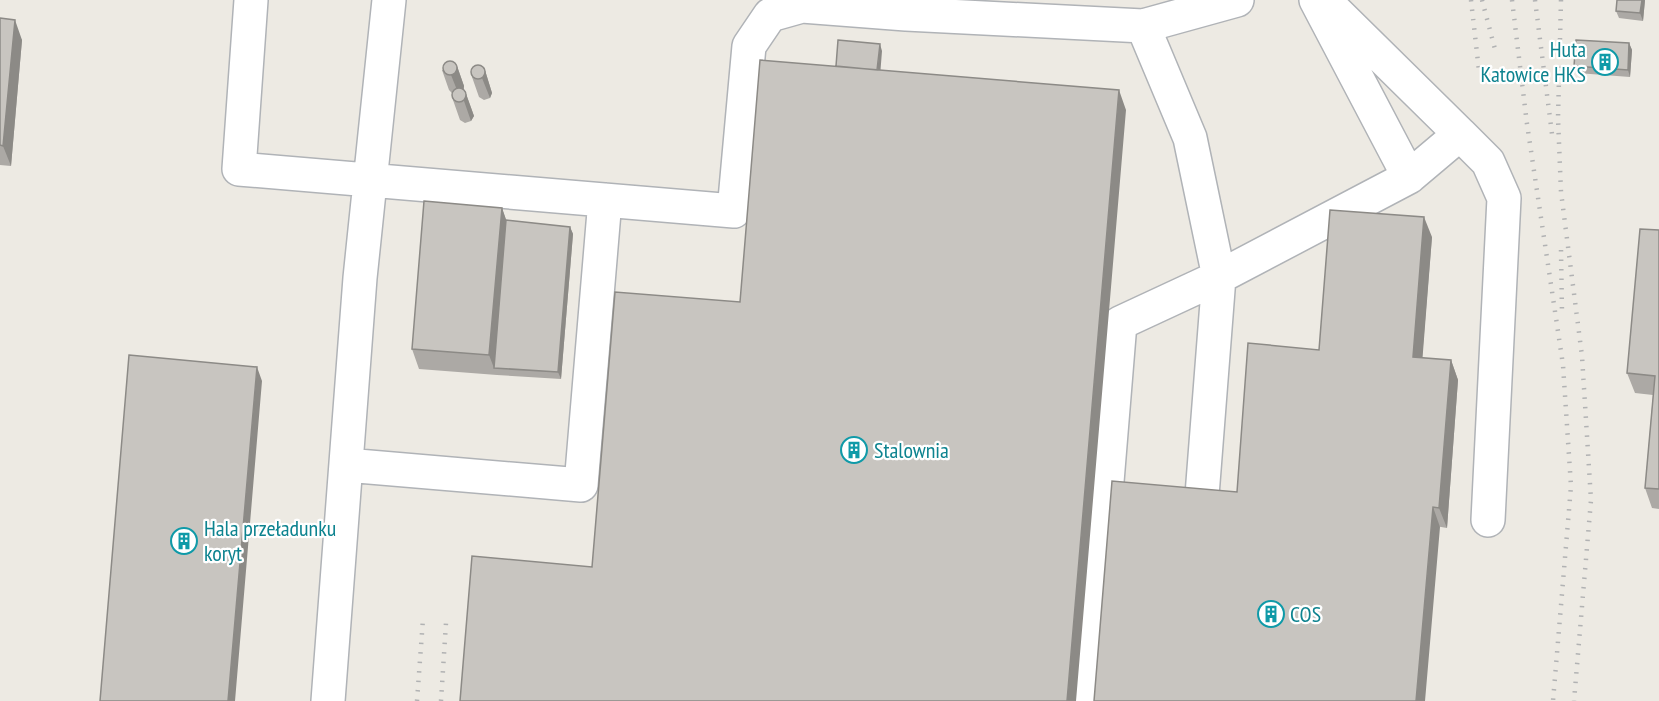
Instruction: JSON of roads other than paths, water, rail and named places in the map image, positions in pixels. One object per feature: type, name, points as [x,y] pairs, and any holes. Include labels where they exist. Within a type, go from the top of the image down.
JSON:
[{"type":"lane","points":[[251,0],[239,169],[734,211],[749,46],[770,15],[802,6],[906,7],[1143,26],[1237,0]]},
{"type":"lane","points":[[328,701],[360,278],[389,0]]},
{"type":"lane","points":[[1316,0],[1409,177]]},
{"type":"lane","points":[[1324,0],[1488,162],[1504,198],[1488,520]]},
{"type":"lane","points":[[1143,26],[1190,138],[1219,277],[1202,508]]},
{"type":"lane","points":[[1089,701],[1120,323],[1219,277],[1409,177],[1460,134]]},
{"type":"lane","points":[[346,465],[581,485],[605,200]]},
{"type":"railway","points":[[1471,0],[1479,71]]},
{"type":"railway","points":[[1482,0],[1496,53]]},
{"type":"railway","points":[[1512,0],[1527,124],[1563,365],[1571,486],[1553,701]]},
{"type":"railway","points":[[1535,0],[1552,134]]},
{"type":"railway","points":[[1561,0],[1558,118],[1561,192],[1582,356],[1591,500],[1574,701]]},
{"type":"railway","points":[[1561,250],[1562,313]]},
{"type":"railway","points":[[417,701],[423,619]]},
{"type":"railway","points":[[441,701],[446,623]]},
{"type":"place","name":"Huta Katowice HKS","points":[[1605,62]]},
{"type":"place","name":"Stalownia","points":[[854,450]]},
{"type":"place","name":"Hala przeładunku koryt","points":[[184,541]]},
{"type":"place","name":"COS","points":[[1271,614]]}]
